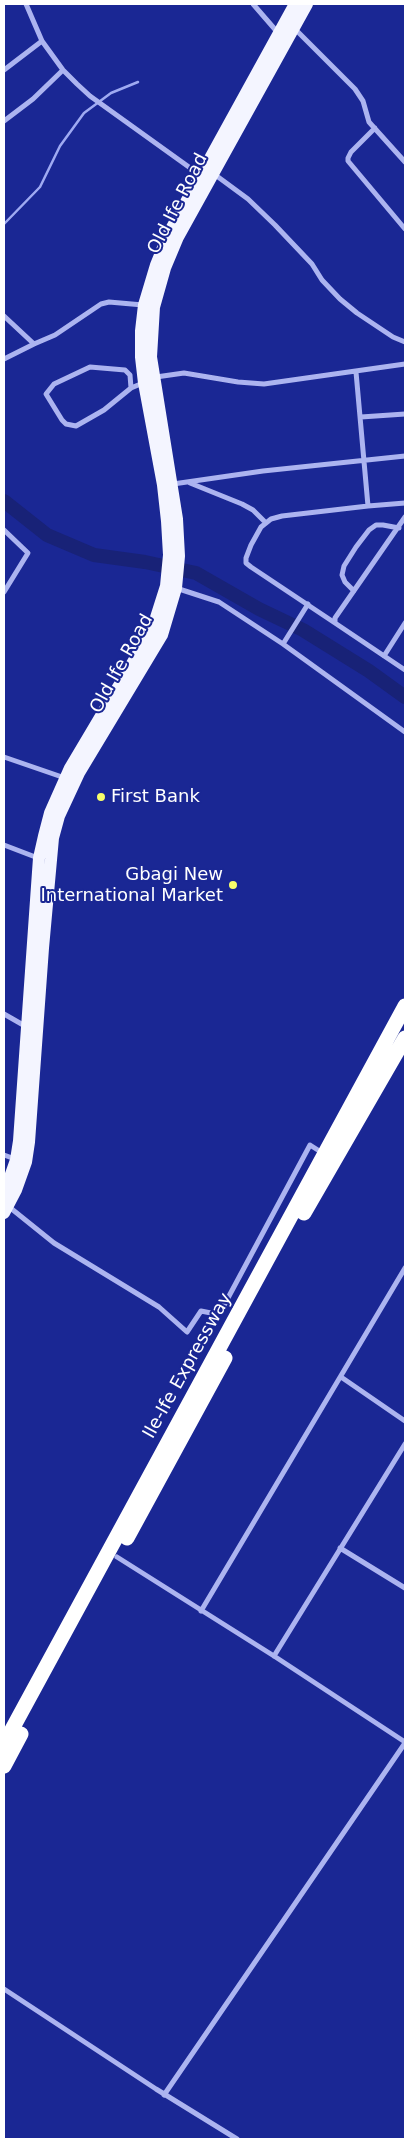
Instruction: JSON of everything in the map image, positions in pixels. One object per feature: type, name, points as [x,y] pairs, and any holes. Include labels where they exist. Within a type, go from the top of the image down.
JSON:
[{"type":"highway","name":"Ile-Ife Expressway","points":[[4,1744],[405,1006]]},
{"type":"highway","name":"Ile-Ife Expressway","points":[[4,1766],[308,1206],[405,1038]]},
{"type":"main road","name":"Old Ife Road","points":[[5,1204],[53,838],[59,816],[79,773],[157,633],[176,588],[163,485],[143,383],[141,331],[144,305],[156,265],[169,233],[193,198],[295,4]]},
{"type":"main road","name":"Old Ife Road","points":[[206,174],[307,4]]},
{"type":"main road","name":"Old Ife Road","points":[[5,1204],[20,1179],[29,1142],[40,858],[50,813],[66,778],[157,633],[160,610],[173,565],[172,484],[143,383],[154,307],[165,268],[193,198]]},
{"type":"street","points":[[26,4],[42,41],[63,70],[90,96],[206,174],[248,199],[312,264],[322,280],[340,299],[357,313],[405,342]]},
{"type":"street","points":[[253,4],[279,34]]},
{"type":"street","points":[[293,27],[355,89],[363,101],[370,122],[405,162]]},
{"type":"street","points":[[4,70],[42,41]]},
{"type":"street","points":[[4,121],[33,99],[63,70]]},
{"type":"street","points":[[375,128],[351,152],[348,162],[405,228]]},
{"type":"street","points":[[4,359],[54,335],[101,304],[109,302],[144,305]]},
{"type":"street","points":[[4,316],[34,344]]},
{"type":"street","points":[[143,383],[125,370],[90,367],[54,384],[46,394],[62,420],[66,424],[76,426],[104,410],[143,383],[184,373],[238,382],[264,384],[405,364]]},
{"type":"street","points":[[356,372],[368,506]]},
{"type":"street","points":[[361,418],[405,414]]},
{"type":"street","points":[[172,484],[262,470],[405,456]]},
{"type":"street","points":[[188,482],[242,504],[253,510],[266,523]]},
{"type":"street","points":[[405,503],[282,516],[270,519],[251,545],[246,558],[246,563],[307,606],[405,670]]},
{"type":"street","points":[[335,623],[335,618],[405,518]]},
{"type":"street","points":[[354,591],[345,582],[342,575],[344,566],[356,547],[369,530],[376,525],[398,528]]},
{"type":"street","points":[[4,530],[28,553],[4,592]]},
{"type":"street","points":[[176,588],[219,602],[284,642],[405,732]]},
{"type":"street","points":[[284,642],[307,606]]},
{"type":"street","points":[[384,656],[405,623]]},
{"type":"street","points":[[4,757],[66,778]]},
{"type":"street","points":[[4,845],[40,858]]},
{"type":"street","points":[[4,1014],[27,1026]]},
{"type":"street","points":[[5,1204],[54,1243],[159,1308],[187,1332],[201,1311],[216,1314],[220,1311],[310,1145],[325,1154]]},
{"type":"street","points":[[201,1610],[405,1268]]},
{"type":"street","points":[[341,1376],[405,1421]]},
{"type":"street","points":[[274,1656],[405,1444]]},
{"type":"street","points":[[340,1548],[405,1588]]},
{"type":"street","points":[[116,1557],[274,1656],[405,1743],[164,2094]]},
{"type":"street","points":[[4,1989],[164,2094],[238,2139]]},
{"type":"waterway","points":[[4,224],[40,187],[60,146],[84,113],[111,93],[138,82]]},
{"type":"waterway","points":[[4,501],[47,535],[94,555],[145,562],[196,573],[259,609],[303,630],[369,671],[405,697]]},
{"type":"place","name":"First Bank","points":[[101,797]]},
{"type":"place","name":"Gbagi New International Market","points":[[233,885]]}]
